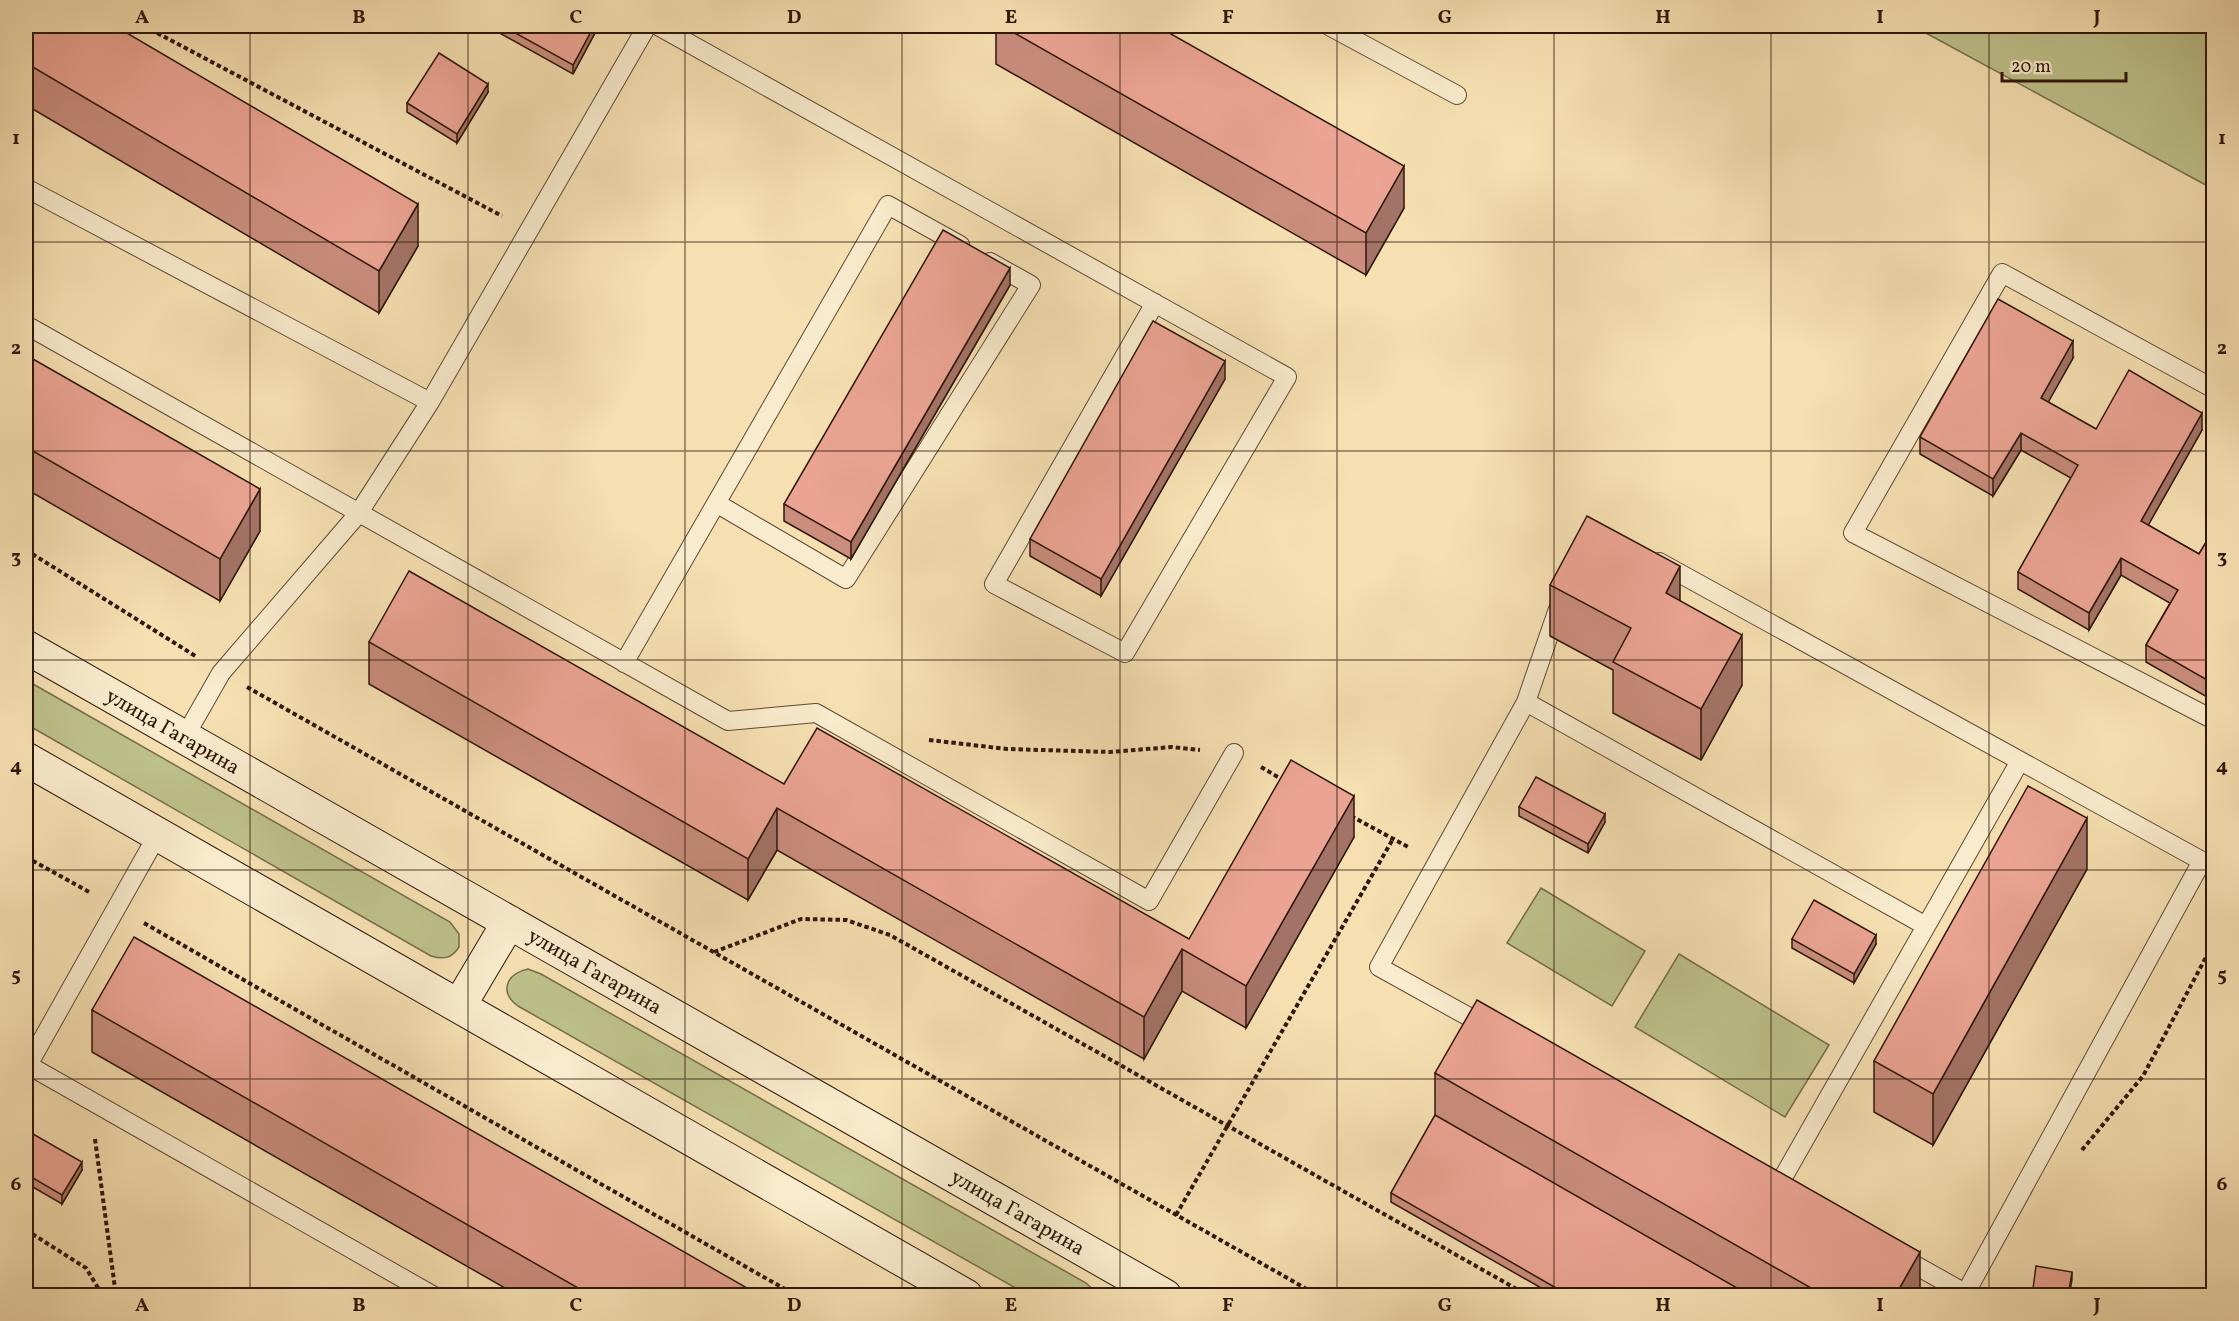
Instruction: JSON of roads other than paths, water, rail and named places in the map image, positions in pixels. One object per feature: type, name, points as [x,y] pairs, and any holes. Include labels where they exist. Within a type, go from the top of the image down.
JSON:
[{"type":"main road","name":"улица Гагарина","points":[[26,647],[509,922],[1150,1292]]},
{"type":"main road","points":[[26,759],[966,1296]]},
{"type":"main road","points":[[459,1006],[509,922]]},
{"type":"lane","points":[[184,738],[221,673],[358,514],[430,402],[647,26]]},
{"type":"lane","points":[[658,26],[1287,376],[1125,653],[994,584],[1155,303]]},
{"type":"lane","points":[[1329,26],[1457,95]]},
{"type":"lane","points":[[26,188],[430,402]]},
{"type":"lane","points":[[624,663],[716,503],[888,205],[1031,285],[846,579],[716,503]]},
{"type":"lane","points":[[2214,389],[2002,273],[1853,533],[2214,720]]},
{"type":"lane","points":[[26,325],[728,721],[816,713],[1149,901],[1234,753]]},
{"type":"lane","points":[[1649,556],[2202,861],[1965,1294],[1886,1248]]},
{"type":"lane","points":[[1504,1037],[1379,967],[1526,702],[1564,589]]},
{"type":"lane","points":[[1526,702],[1926,926]]},
{"type":"lane","points":[[1796,1199],[1771,1185],[1926,926],[2020,761]]},
{"type":"lane","points":[[158,834],[119,908],[27,1067],[434,1296]]}]
